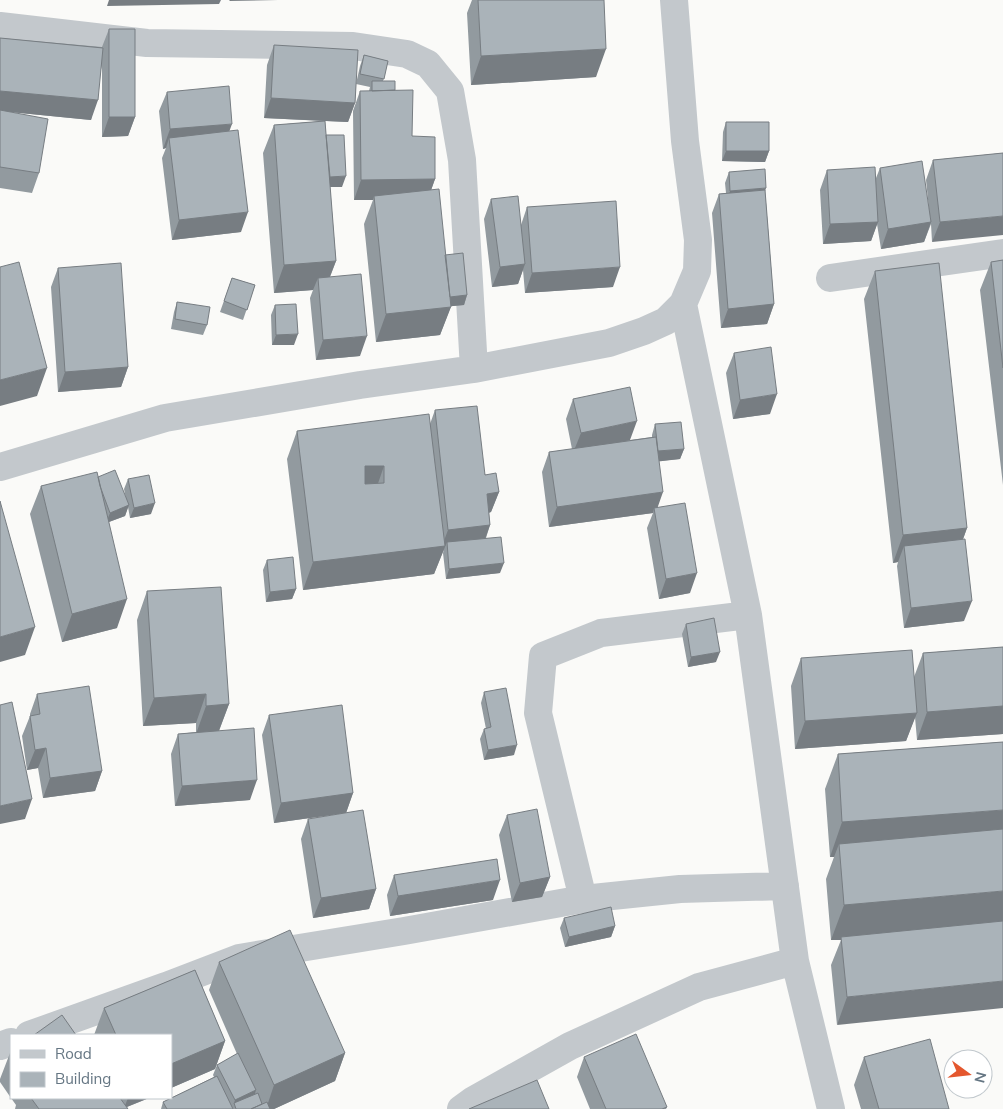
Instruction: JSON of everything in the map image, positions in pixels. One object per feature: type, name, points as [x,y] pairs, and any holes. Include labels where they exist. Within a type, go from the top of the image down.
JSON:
[{"type":"street","points":[[0,467],[165,418],[360,385],[474,369],[609,343],[666,321],[683,304],[697,271],[698,240],[685,141],[674,0]]},
{"type":"street","points":[[0,26],[147,44],[353,46],[407,54],[428,64],[450,91],[462,160],[474,369]]},
{"type":"street","points":[[830,278],[1003,253]]},
{"type":"street","points":[[683,304],[748,615],[795,961],[831,1109]]},
{"type":"street","points":[[582,899],[538,713],[543,656],[601,633],[748,615]]},
{"type":"street","points":[[32,1034],[239,958],[582,899],[680,889],[785,886]]},
{"type":"street","points":[[461,1109],[570,1046],[699,987],[795,961]]},
{"type":"building","points":[[478,0],[604,0],[606,49],[481,56]]},
{"type":"building","points":[[109,29],[135,29],[135,117],[109,117]]},
{"type":"building","points":[[0,38],[103,48],[98,100],[0,91]]},
{"type":"building","points":[[274,45],[358,50],[355,103],[271,98]]},
{"type":"building","points":[[364,55],[388,61],[384,79],[360,74]]},
{"type":"building","points":[[372,81],[395,81],[395,90],[372,91]]},
{"type":"building","points":[[229,86],[232,124],[170,129],[167,92]]},
{"type":"building","points":[[413,90],[412,136],[435,137],[435,179],[361,180],[360,91]]},
{"type":"building","points":[[0,110],[48,119],[39,173],[0,167]]},
{"type":"building","points":[[325,121],[336,261],[284,265],[274,125]]},
{"type":"building","points":[[726,122],[769,122],[769,151],[726,151]]},
{"type":"building","points":[[238,130],[248,212],[179,220],[169,138]]},
{"type":"building","points":[[326,135],[344,135],[346,176],[330,177]]},
{"type":"building","points":[[1003,153],[1003,216],[940,222],[933,160]]},
{"type":"building","points":[[922,161],[931,222],[888,229],[880,168]]},
{"type":"building","points":[[875,167],[878,222],[830,224],[827,170]]},
{"type":"building","points":[[765,169],[766,188],[730,191],[729,172]]},
{"type":"building","points":[[439,189],[451,307],[386,314],[374,196]]},
{"type":"building","points":[[765,190],[774,304],[728,309],[719,194]]},
{"type":"building","points":[[518,196],[525,264],[500,267],[491,199]]},
{"type":"building","points":[[616,201],[620,267],[532,273],[527,207]]},
{"type":"building","points":[[463,253],[467,295],[450,297],[445,255]]},
{"type":"building","points":[[1003,260],[1003,368],[991,262]]},
{"type":"building","points":[[19,262],[47,368],[0,380],[0,267]]},
{"type":"building","points":[[121,263],[128,367],[65,372],[58,268]]},
{"type":"building","points":[[939,263],[967,528],[903,535],[875,271]]},
{"type":"building","points":[[361,274],[367,336],[323,340],[318,278]]},
{"type":"building","points":[[232,278],[255,285],[247,310],[224,301]]},
{"type":"building","points":[[177,302],[210,307],[207,325],[175,319]]},
{"type":"building","points":[[296,304],[298,334],[276,335],[275,305]]},
{"type":"building","points":[[771,347],[777,394],[740,400],[734,353]]},
{"type":"building","points":[[630,387],[637,421],[581,433],[573,399]]},
{"type":"building","points":[[477,406],[485,475],[496,473],[499,492],[487,494],[490,525],[448,530],[435,410]]},
{"type":"building","points":[[429,414],[445,546],[313,562],[297,431]],"holes":[[[365,466],[384,466],[384,483],[365,484]]]},
{"type":"building","points":[[681,422],[684,449],[658,451],[655,424]]},
{"type":"building","points":[[656,437],[663,492],[557,507],[549,452]]},
{"type":"building","points":[[115,470],[129,505],[110,513],[98,477]]},
{"type":"building","points":[[97,472],[127,599],[72,614],[41,486]]},
{"type":"building","points":[[149,475],[155,503],[134,508],[128,479]]},
{"type":"building","points":[[0,501],[35,627],[0,637]]},
{"type":"building","points":[[685,503],[697,573],[666,579],[654,508]]},
{"type":"building","points":[[501,537],[504,563],[449,569],[447,542]]},
{"type":"building","points":[[965,539],[972,601],[911,608],[904,546]]},
{"type":"building","points":[[293,557],[296,589],[270,592],[267,560]]},
{"type":"building","points":[[221,587],[229,704],[206,706],[206,694],[154,698],[147,591]]},
{"type":"building","points":[[714,618],[720,652],[691,657],[686,624]]},
{"type":"building","points":[[1003,647],[1003,706],[927,712],[923,653]]},
{"type":"building","points":[[912,650],[917,713],[805,721],[801,658]]},
{"type":"building","points":[[89,686],[102,771],[50,778],[46,748],[35,750],[30,716],[40,714],[37,694]]},
{"type":"building","points":[[506,688],[517,745],[488,750],[484,729],[491,727],[484,692]]},
{"type":"building","points":[[12,702],[32,799],[0,806],[0,705]]},
{"type":"building","points":[[342,705],[353,793],[281,803],[269,715]]},
{"type":"building","points":[[254,728],[257,780],[182,786],[178,734]]},
{"type":"building","points":[[1003,742],[1003,810],[842,822],[838,754]]},
{"type":"building","points":[[537,809],[550,877],[520,883],[507,815]]},
{"type":"building","points":[[363,810],[376,889],[321,898],[308,819]]},
{"type":"building","points":[[1003,829],[1003,891],[844,905],[839,844]]},
{"type":"building","points":[[497,859],[500,880],[398,896],[394,875]]},
{"type":"building","points":[[611,907],[615,926],[569,937],[564,918]]},
{"type":"building","points":[[1003,921],[1003,981],[847,997],[841,937]]},
{"type":"building","points":[[290,930],[345,1053],[274,1085],[219,962]]},
{"type":"building","points":[[195,970],[225,1041],[172,1064],[172,1034],[116,1034],[104,1008]]},
{"type":"building","points":[[62,1015],[75,1034],[35,1034]]},
{"type":"building","points":[[636,1034],[667,1107],[662,1109],[606,1109],[584,1057]]},
{"type":"building","points":[[930,1039],[943,1087],[943,1099],[946,1099],[949,1109],[879,1109],[864,1057]]},
{"type":"building","points":[[238,1053],[256,1090],[235,1100],[217,1065]]},
{"type":"building","points":[[217,1076],[233,1109],[167,1109],[163,1102]]},
{"type":"building","points":[[537,1080],[549,1109],[469,1109]]},
{"type":"building","points":[[258,1093],[262,1104],[251,1109],[236,1109],[234,1103]]},
{"type":"building","points":[[32,1099],[121,1099],[128,1109],[39,1109]]},
{"type":"building","points":[[267,1102],[270,1109],[251,1109]]}]
